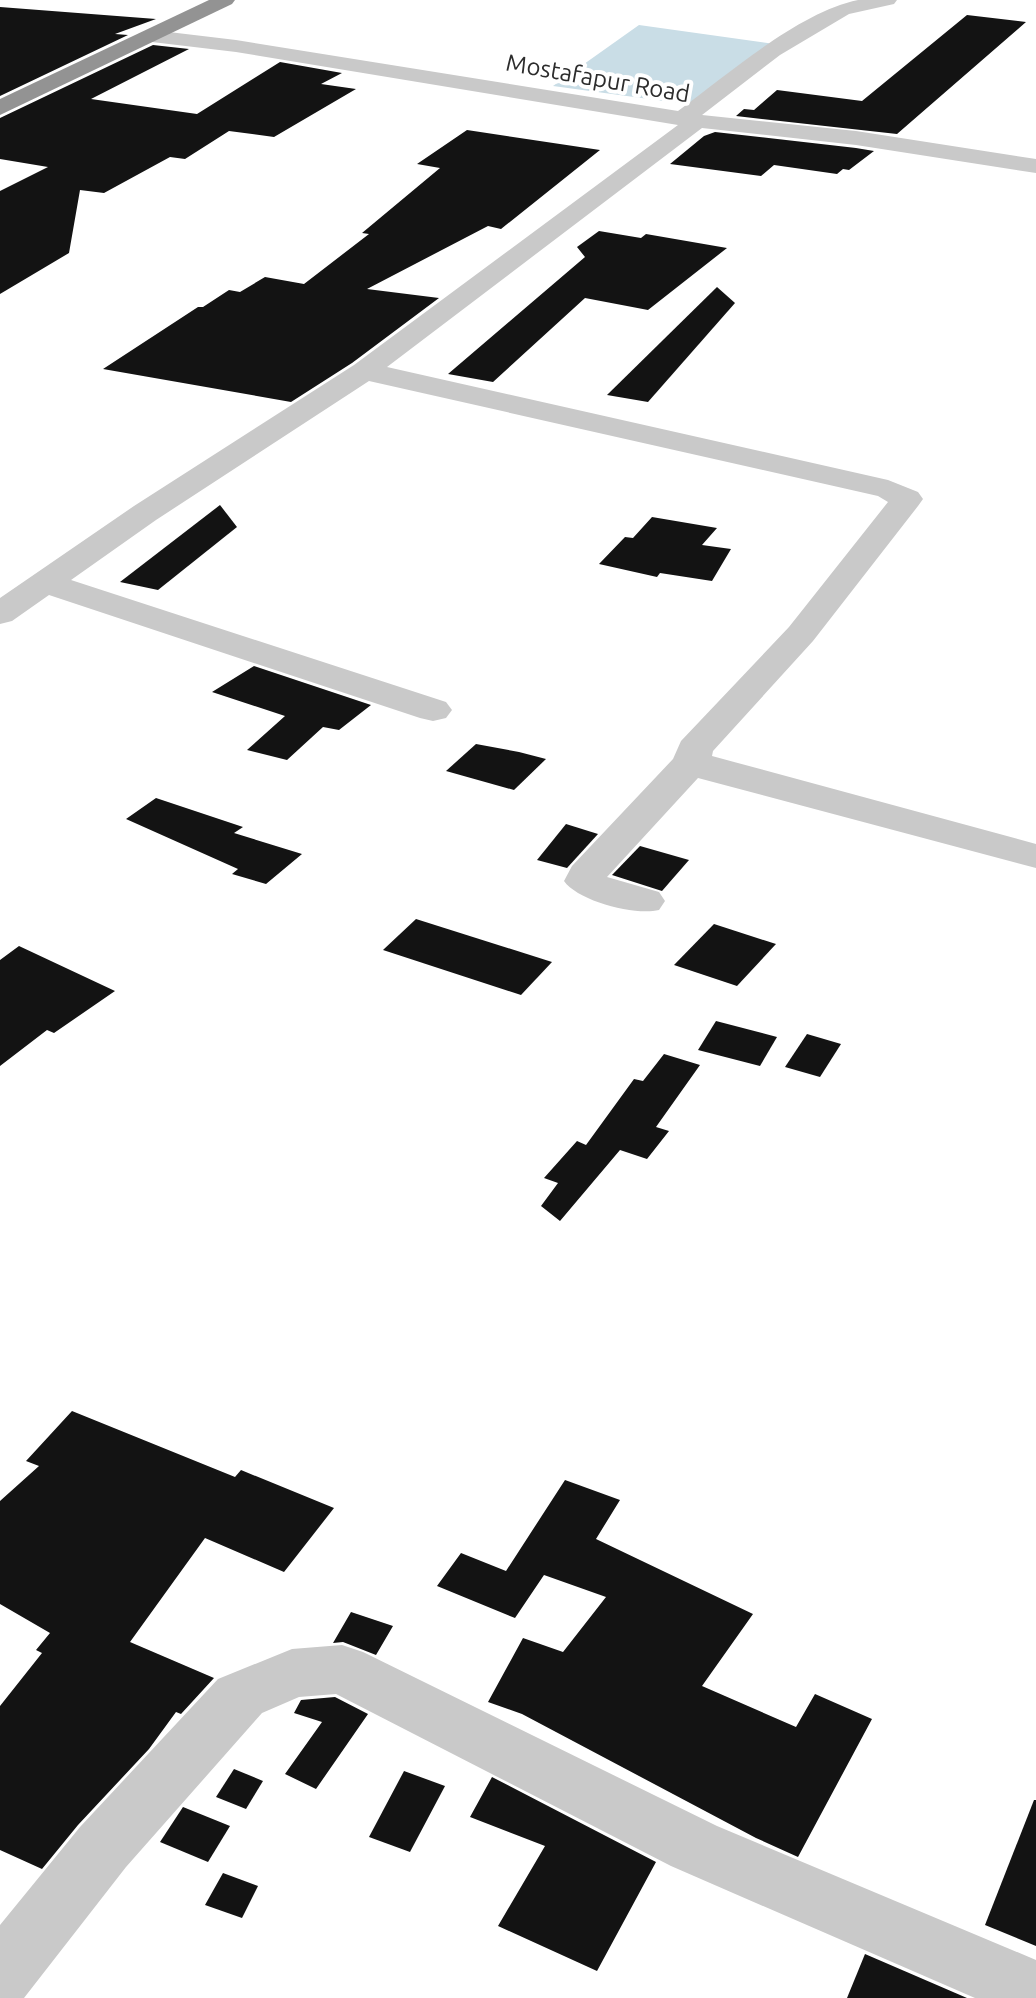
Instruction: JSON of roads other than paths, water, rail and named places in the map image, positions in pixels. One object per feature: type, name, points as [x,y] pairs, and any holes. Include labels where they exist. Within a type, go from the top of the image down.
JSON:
[{"type":"highway","points":[[5,102],[225,0]]},
{"type":"street","points":[[0,614],[145,513],[364,371],[690,119],[773,51],[843,9],[887,0]]},
{"type":"street","points":[[816,3],[843,9]]},
{"type":"street","name":"Mostafapur Road","points":[[152,36],[236,46],[690,119],[856,138],[1036,166]]},
{"type":"street","points":[[364,371],[888,489],[907,499],[801,634],[694,749],[692,762],[586,875],[585,881],[593,886],[644,901]]},
{"type":"street","points":[[45,583],[433,710]]},
{"type":"street","points":[[692,762],[717,772],[1036,856]]},
{"type":"street","points":[[0,1976],[103,1847],[240,1696],[292,1673],[342,1669],[694,1846],[1036,1992]]},
{"type":"water","points":[[639,25],[775,44],[693,105],[553,86]]}]
